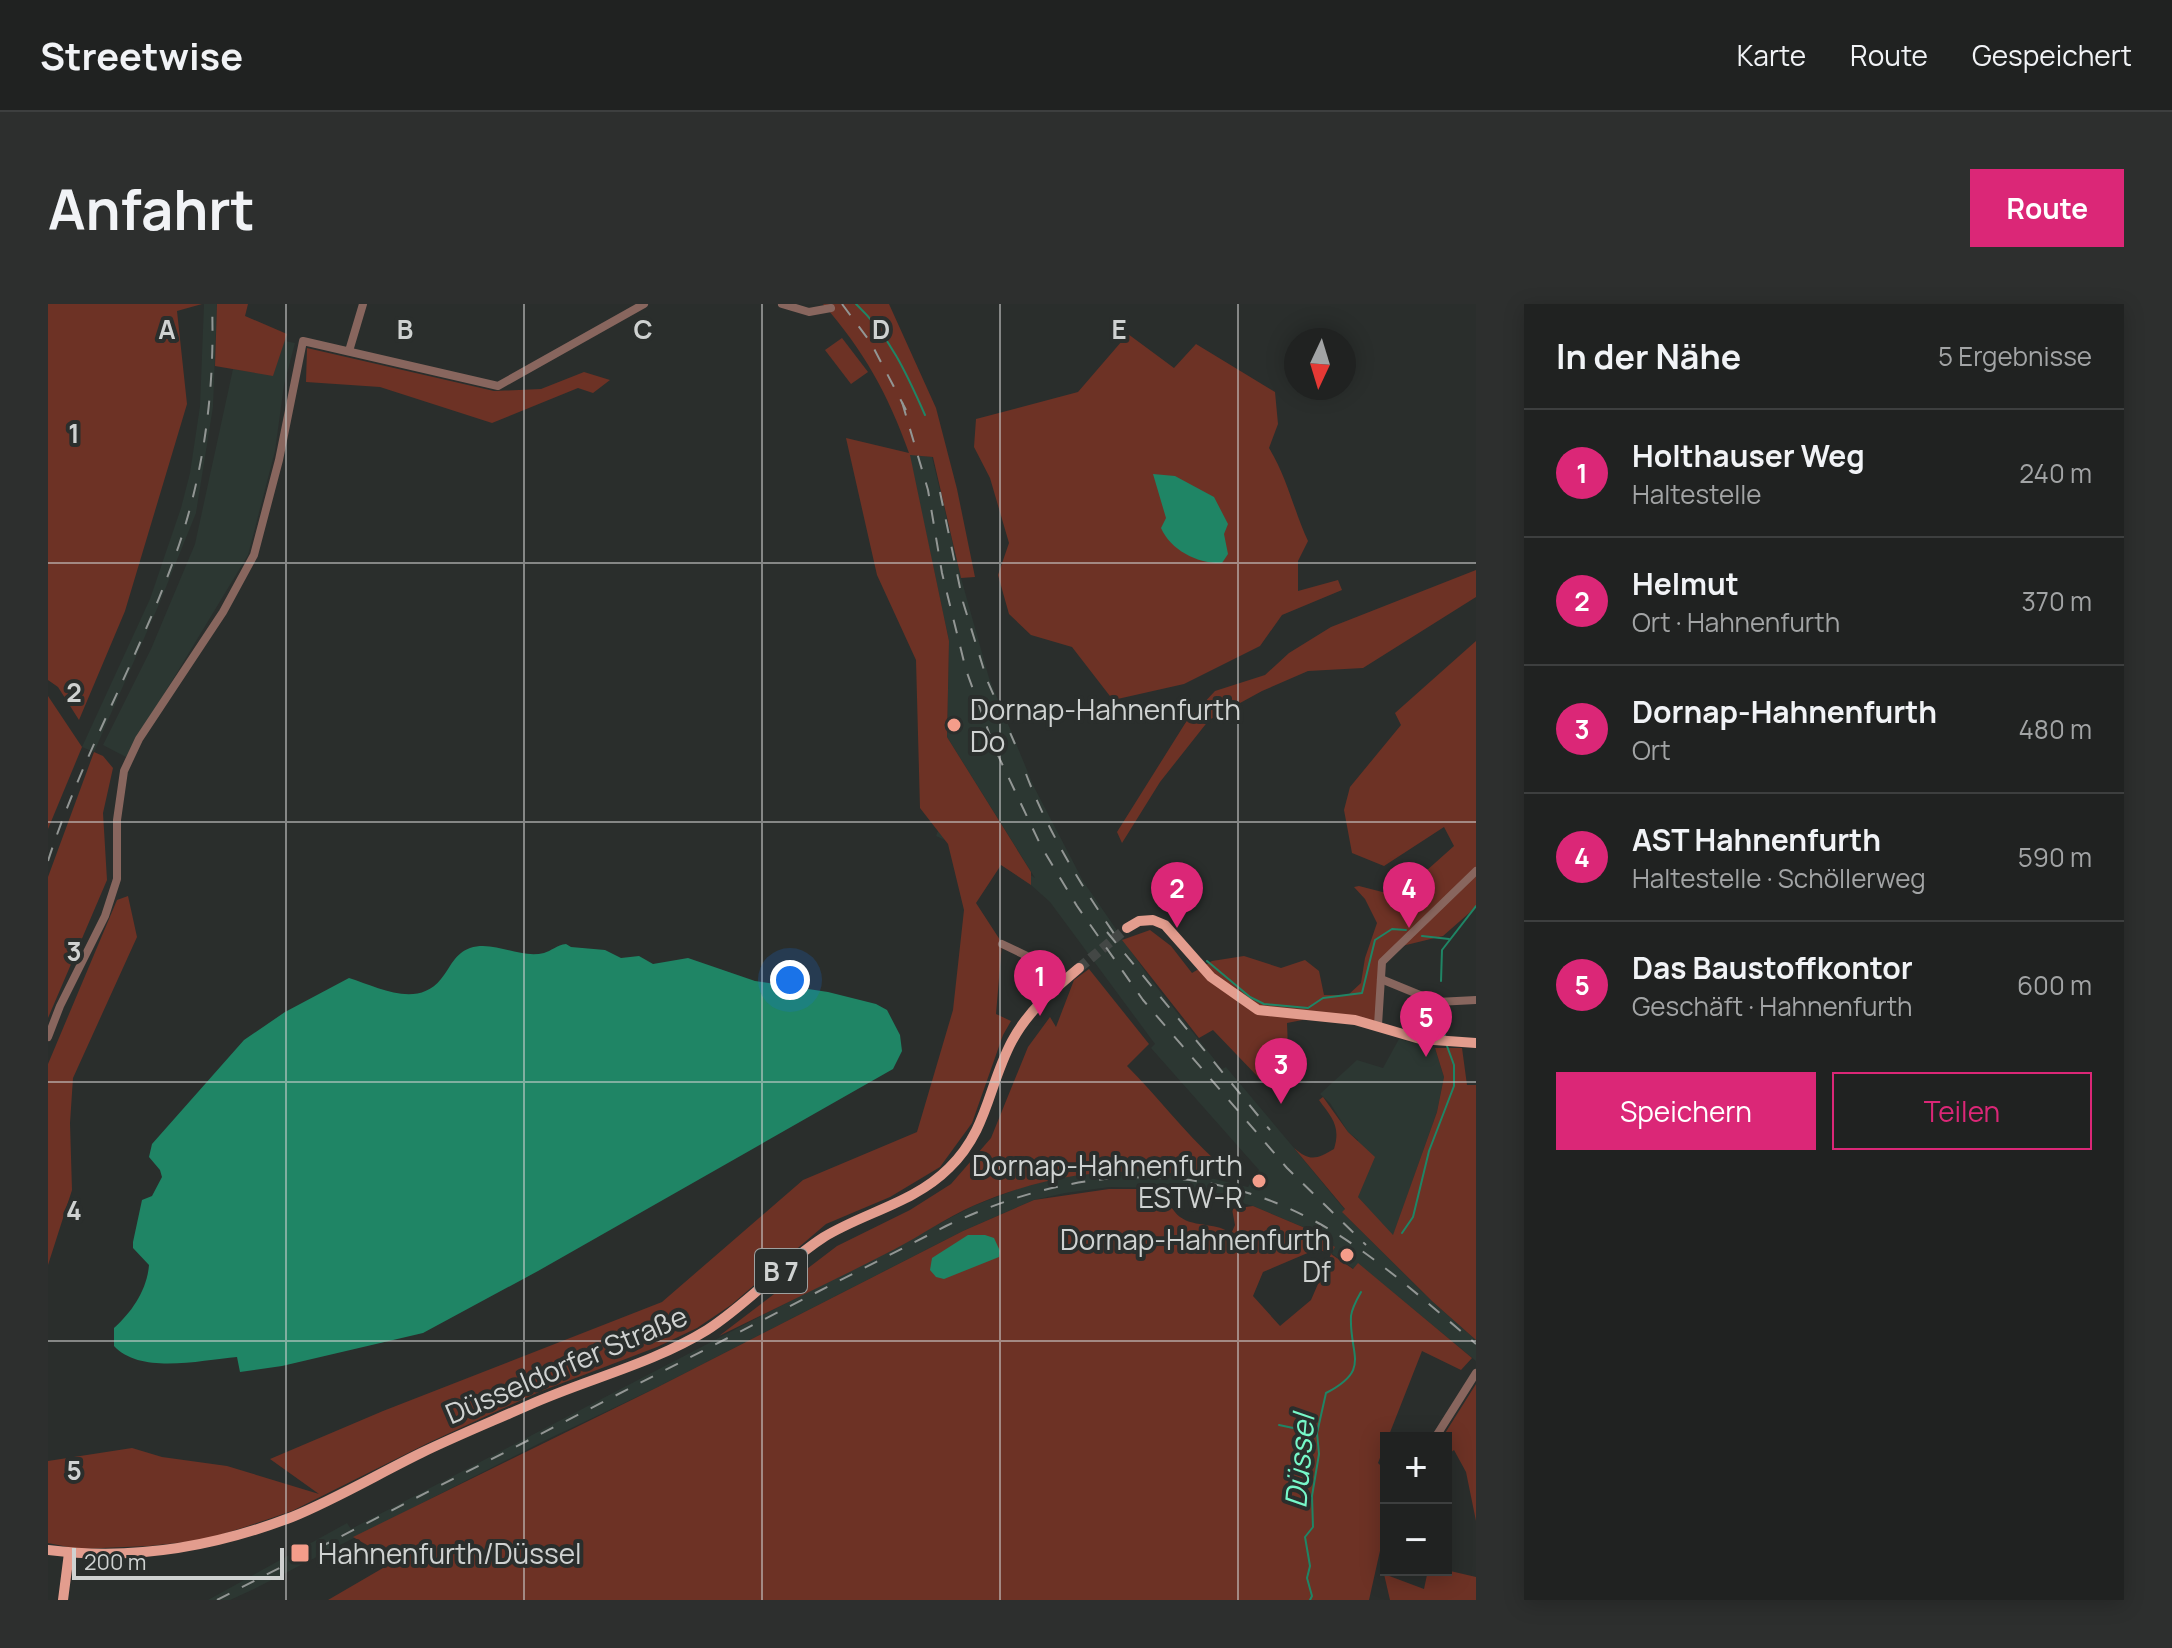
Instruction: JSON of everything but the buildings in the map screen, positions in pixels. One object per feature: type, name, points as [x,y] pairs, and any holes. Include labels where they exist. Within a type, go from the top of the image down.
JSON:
[{"type":"main road","points":[[1127,928],[1139,921],[1153,920],[1165,925],[1211,977],[1258,1010],[1378,1025],[1420,1039],[1476,1043]]},
{"type":"main road","name":"Düsseldorfer Straße","points":[[48,1550],[121,1554],[178,1549],[265,1526],[295,1516],[426,1451],[545,1398],[663,1352],[704,1332],[742,1306],[817,1242],[856,1220],[911,1196],[947,1170],[980,1126],[1012,1041],[1027,1016],[1079,968]]},
{"type":"main road","points":[[63,1600],[69,1553]]},
{"type":"street","points":[[349,351],[363,304]]},
{"type":"street","points":[[48,1037],[105,916],[117,879],[117,820],[124,771],[139,739],[223,612],[254,555],[279,460],[303,341],[498,386],[644,304]]},
{"type":"street","points":[[782,304],[809,312],[831,308]]},
{"type":"street","points":[[1378,1025],[1382,962],[1476,871]]},
{"type":"street","points":[[1002,944],[1048,966],[1063,982]]},
{"type":"street","points":[[1381,979],[1437,1002],[1476,1000]]},
{"type":"street","points":[[1439,1432],[1476,1373]]},
{"type":"shaded area","points":[[48,304],[202,304],[177,311],[187,404],[125,611],[79,720],[58,687],[48,680]]},
{"type":"shaded area","points":[[204,304],[217,304],[213,407],[196,513],[94,752],[82,747],[150,599],[190,473],[200,406]]},
{"type":"shaded area","points":[[217,304],[248,304],[245,316],[287,334],[273,376],[215,366]]},
{"type":"shaded area","points":[[823,304],[889,304],[936,408],[975,577],[961,578],[933,457],[910,455],[949,641],[947,737],[1031,872],[1031,885],[1001,865],[976,903],[1002,943],[996,1014],[1011,1021],[1003,1035],[972,1123],[940,1167],[890,1197],[826,1224],[731,1305],[697,1328],[657,1347],[539,1392],[292,1511],[248,1526],[204,1540],[149,1546],[78,1549],[48,1543],[48,1461],[132,1448],[162,1457],[227,1466],[319,1494],[270,1459],[383,1411],[662,1302],[803,1180],[917,1132],[953,1010],[964,910],[948,844],[920,808],[916,660],[877,575],[846,438],[909,453],[874,374]]},
{"type":"shaded area","points":[[1128,334],[1174,368],[1196,344],[1275,392],[1278,424],[1269,448],[1308,541],[1298,561],[1298,591],[1338,580],[1342,590],[1282,615],[1260,646],[1184,684],[1113,700],[1072,647],[1031,635],[1009,614],[998,575],[1009,543],[990,478],[974,447],[976,419],[1078,392]]},
{"type":"shaded area","points":[[842,338],[868,372],[851,384],[825,350]]},
{"type":"shaded area","points":[[284,341],[295,343],[284,385],[275,451],[248,555],[126,757],[103,745],[151,649],[195,544],[233,369],[273,375]]},
{"type":"shaded area","points":[[307,348],[494,391],[541,389],[584,372],[610,380],[593,393],[578,388],[492,423],[380,387],[306,382]]},
{"type":"shaded area","points":[[909,454],[932,457],[989,678],[1034,787],[1083,881],[1151,980],[1222,1069],[1226,1067],[1294,1148],[1345,1210],[1343,1213],[1476,1340],[1476,1361],[1358,1264],[1354,1269],[1331,1253],[1334,1247],[1305,1228],[1253,1206],[1199,1192],[1162,1188],[1110,1187],[1065,1193],[1034,1200],[963,1231],[254,1589],[230,1600],[208,1600],[347,1523],[351,1529],[973,1206],[1019,1188],[1065,1176],[1114,1170],[1154,1170],[1202,1176],[1248,1187],[1259,1170],[1151,1048],[1155,1044],[1050,902],[1000,864],[936,836],[939,828],[1003,857],[1035,878],[947,737],[949,641]]},
{"type":"shaded area","points":[[1153,474],[1175,476],[1214,497],[1228,524],[1224,534],[1228,554],[1222,563],[1195,558],[1179,549],[1166,536],[1161,528],[1166,518]]},
{"type":"shaded area","points":[[1476,570],[1476,597],[1363,668],[1308,671],[1262,691],[1209,720],[1160,782],[1122,843],[1117,832],[1186,722],[1215,691],[1265,675],[1289,653],[1331,627]]},
{"type":"shaded area","points":[[1476,641],[1476,907],[1443,936],[1402,946],[1380,968],[1375,1022],[1328,1015],[1287,1023],[1288,1049],[1307,1058],[1297,1077],[1276,1062],[1260,1079],[1213,1030],[1199,1038],[1122,940],[1150,930],[1171,946],[1192,973],[1212,961],[1244,956],[1281,968],[1305,960],[1319,971],[1324,995],[1348,995],[1361,983],[1365,958],[1377,923],[1365,899],[1354,887],[1398,896],[1454,846],[1444,827],[1384,866],[1352,853],[1344,810],[1350,787],[1401,725],[1395,713]]},
{"type":"shaded area","points":[[48,696],[82,747],[48,829]]},
{"type":"shaded area","points":[[94,752],[103,756],[113,768],[103,813],[107,880],[48,1018],[48,877]]},
{"type":"shaded area","points":[[128,896],[137,937],[73,1078],[70,1123],[72,1190],[48,1265],[48,1064],[117,900]]},
{"type":"shaded area","points":[[566,944],[605,950],[621,958],[639,956],[653,964],[688,958],[755,981],[828,992],[876,1004],[887,1010],[900,1035],[902,1051],[893,1069],[423,1333],[282,1366],[240,1372],[237,1357],[155,1363],[126,1355],[114,1346],[114,1328],[138,1300],[148,1274],[149,1265],[133,1248],[133,1242],[142,1200],[152,1196],[162,1177],[149,1157],[152,1144],[244,1040],[285,1012],[349,978],[397,993],[421,993],[441,979],[456,957],[470,948],[488,946],[535,954]]},
{"type":"shaded area","points":[[1089,969],[1149,1044],[1127,1066],[1216,1161],[1202,1176],[1143,1172],[1087,1174],[1003,1194],[965,1210],[895,1249],[719,1336],[837,1246],[910,1210],[951,1184],[991,1138],[1028,1047],[1050,1017],[1056,1027],[1074,980]]},
{"type":"shaded area","points":[[1399,1039],[1435,1048],[1444,1077],[1437,1112],[1393,1236],[1358,1197],[1358,1140],[1348,1132],[1330,1103],[1320,1094],[1357,1060],[1383,1068]]},
{"type":"shaded area","points":[[1435,1048],[1462,1048],[1467,1085],[1476,1085],[1476,1340],[1342,1212],[1345,1209],[1294,1148],[1314,1158],[1334,1149],[1336,1128],[1319,1100],[1323,1097],[1348,1132],[1375,1157],[1358,1197],[1393,1235],[1437,1112],[1444,1077]]},
{"type":"shaded area","points":[[1109,1189],[1161,1189],[1180,1217],[1231,1234],[1235,1225],[1232,1209],[1253,1206],[1305,1228],[1335,1247],[1331,1254],[1353,1269],[1358,1263],[1472,1358],[1461,1370],[1422,1351],[1390,1432],[1380,1432],[1380,1551],[1369,1600],[328,1600],[395,1561],[353,1537],[658,1387],[963,1231],[1034,1200]],"holes":[[[1317,1249],[1331,1254],[1311,1300],[1280,1326],[1253,1296],[1263,1272]]]},
{"type":"shaded area","points":[[968,1235],[994,1238],[1000,1251],[999,1257],[944,1279],[936,1277],[930,1270],[932,1258]]},
{"type":"shaded area","points":[[1476,1384],[1476,1521],[1466,1472],[1454,1450],[1452,1452],[1452,1432],[1446,1432]]},
{"type":"shaded area","points":[[1452,1571],[1476,1577],[1476,1600],[1390,1600],[1384,1576],[1424,1589],[1427,1576],[1452,1576]]},
{"type":"waterway","points":[[856,304],[888,342],[925,415]]},
{"type":"waterway","name":"Düssel","points":[[1441,981],[1442,950],[1476,906]]},
{"type":"waterway","points":[[1207,961],[1250,997],[1264,1004],[1308,1008],[1323,998],[1362,993],[1375,940],[1392,929],[1406,930]]},
{"type":"waterway","points":[[1422,936],[1449,939]]},
{"type":"waterway","name":"Düssel","points":[[1442,1020],[1445,1036]]},
{"type":"waterway","name":"Düssel","points":[[1402,1233],[1413,1217],[1429,1151],[1454,1086],[1454,1065],[1447,1046]]},
{"type":"waterway","name":"Düssel","points":[[1310,1600],[1312,1596],[1307,1578],[1310,1566],[1305,1537],[1313,1527],[1312,1496],[1319,1454],[1317,1433],[1326,1393],[1354,1369],[1351,1316],[1361,1292]]},
{"type":"waterway","points":[[1279,1425],[1317,1433]]},
{"type":"tunnel","points":[[1079,968],[1127,928]]},
{"type":"railway","points":[[48,861],[78,781],[148,625],[188,516],[202,456],[210,396],[212,304]]},
{"type":"railway","points":[[842,304],[871,343],[906,410]]},
{"type":"railway","points":[[902,402],[928,490],[942,573],[966,670],[995,749],[1041,846],[1077,906],[1143,1000],[1287,1168],[1366,1245]]},
{"type":"railway","points":[[940,492],[963,602],[987,680],[1015,744]]},
{"type":"railway","points":[[1026,774],[1067,859],[1117,938]]},
{"type":"railway","points":[[1107,932],[1270,1130]]},
{"type":"railway","points":[[217,1600],[946,1226],[995,1205],[1044,1190],[1093,1180],[1143,1177],[1192,1180],[1241,1191],[1289,1208],[1337,1234],[1391,1272],[1476,1344]]},
{"type":"place","name":"Dornap-Hahnenfurth Do","points":[[954,725]]},
{"type":"place","name":"Helmut","points":[[1177,928]]},
{"type":"place","name":"AST Hahnenfurth","points":[[1409,928]]},
{"type":"place","name":"Holthauser Weg","points":[[1040,1016]]},
{"type":"place","name":"Das Baustoffkontor","points":[[1426,1057]]},
{"type":"place","name":"Dornap-Hahnenfurth","points":[[1281,1104]]},
{"type":"place","name":"Dornap-Hahnenfurth ESTW-R","points":[[1259,1181]]},
{"type":"place","name":"Dornap-Hahnenfurth Df","points":[[1347,1255]]},
{"type":"place","name":"Hahnenfurth/Düssel","points":[[300,1553]]}]
